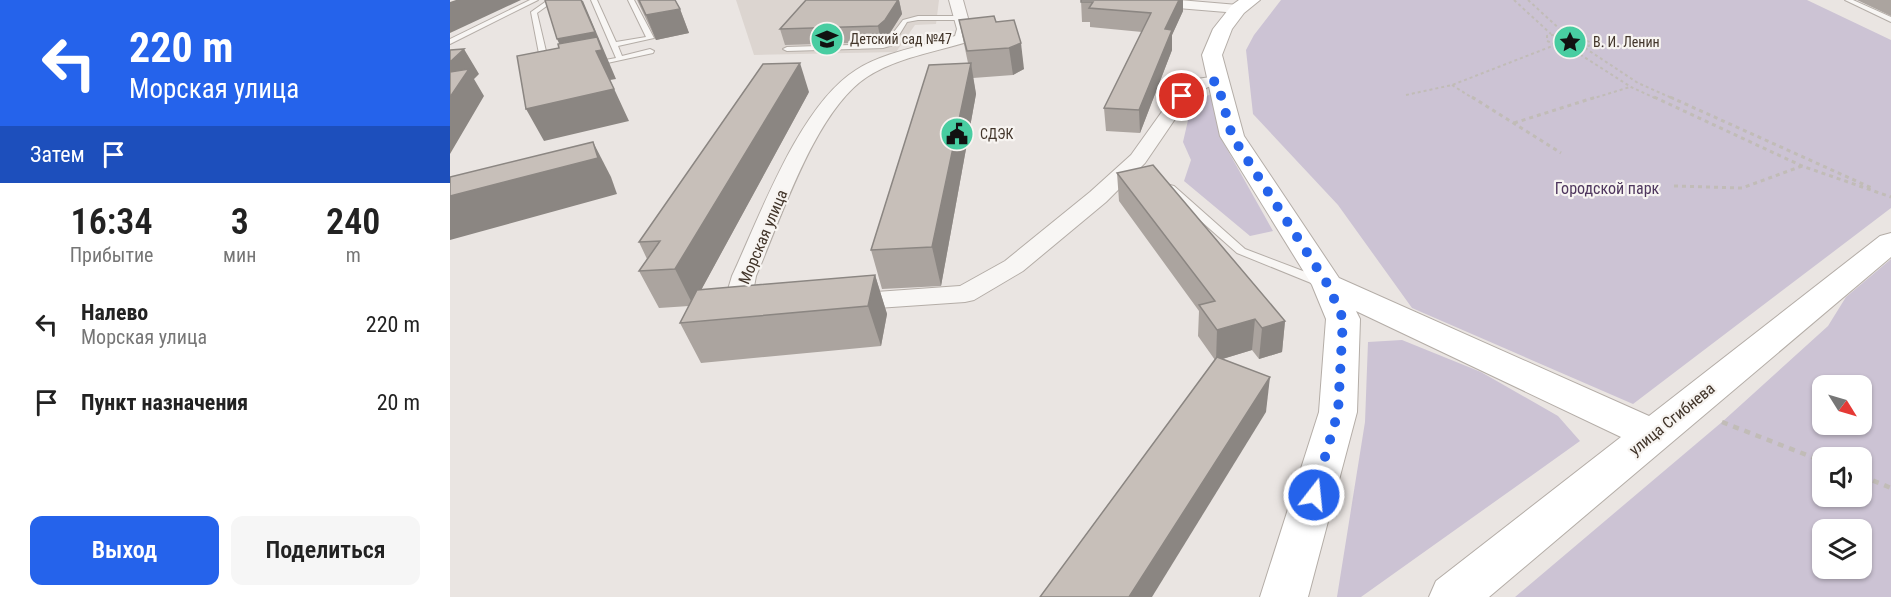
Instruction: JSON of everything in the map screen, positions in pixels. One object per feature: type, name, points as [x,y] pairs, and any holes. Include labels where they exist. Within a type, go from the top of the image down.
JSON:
[{"type":"street","points":[[1129,0],[1244,5]]},
{"type":"street","points":[[1244,5],[1223,29],[1212,55],[1232,136],[1328,285],[1343,319],[1338,412],[1284,597]]},
{"type":"street","name":"Морская улица","points":[[790,304],[757,306],[739,296],[744,276],[804,142],[839,93],[862,73],[962,39],[964,29],[958,9]]},
{"type":"street","points":[[823,303],[965,294],[1014,266],[1142,163],[1182,96],[1203,83],[1217,81]]},
{"type":"street","name":"улица Сгибнева","points":[[1453,597],[1891,242]]},
{"type":"street","points":[[1328,285],[1653,435]]},
{"type":"lane","points":[[450,42],[535,0]]},
{"type":"lane","points":[[548,75],[534,12],[552,0]]},
{"type":"lane","points":[[594,0],[620,59]]},
{"type":"lane","points":[[614,45],[650,38],[631,0]]},
{"type":"lane","points":[[1848,0],[1891,20]]},
{"type":"lane","points":[[787,49],[883,46],[890,43],[905,21],[958,9]]},
{"type":"lane","points":[[579,68],[650,51]]},
{"type":"lane","points":[[1164,182],[1241,251],[1328,285]]},
{"type":"path","points":[[1514,0],[1551,34]]},
{"type":"path","points":[[1528,0],[1564,33]]},
{"type":"path","points":[[1585,48],[1590,42],[1580,37],[1564,33],[1547,36],[1547,41],[1555,45],[1585,48],[1638,83],[1891,197]]},
{"type":"path","points":[[1406,95],[1452,85],[1555,45]]},
{"type":"path","points":[[1570,48],[1631,87],[1802,166],[1891,197]]},
{"type":"path","points":[[1452,85],[1561,153]]},
{"type":"path","points":[[1513,123],[1631,87]]},
{"type":"path","points":[[1674,186],[1742,188],[1802,166]]},
{"type":"path","points":[[1722,422],[1812,457]]},
{"type":"path","points":[[1872,480],[1891,488]]},
{"type":"shaded area","name":"Детский сад №47","points":[[736,0],[939,0],[936,24],[915,25],[896,52],[754,55]]},
{"type":"green space","name":"Городской парк","points":[[1281,0],[1807,0],[1891,40],[1891,208],[1633,404],[1412,308],[1338,205],[1253,114],[1246,50],[1254,35]]},
{"type":"green space","points":[[1213,93],[1222,140],[1273,231],[1250,236],[1184,181],[1191,160],[1183,142],[1192,103]]},
{"type":"green space","points":[[1891,259],[1891,597],[1515,597],[1722,422],[1828,326],[1846,297]]},
{"type":"green space","points":[[1402,340],[1481,372],[1558,416],[1580,441],[1361,597],[1337,597],[1365,422],[1368,342]]},
{"type":"building","points":[[545,0],[581,0],[595,32],[557,39]]},
{"type":"building","points":[[639,0],[675,0],[680,9],[646,15]]},
{"type":"building","points":[[806,0],[898,0],[885,20],[878,26],[780,29]]},
{"type":"building","points":[[1081,0],[1179,0],[1165,29],[1172,30],[1139,110],[1104,108],[1151,13],[1089,8],[1093,2],[1081,2]]},
{"type":"building","points":[[994,16],[996,22],[1014,20],[1021,43],[1009,48],[967,51],[959,20]]},
{"type":"building","points":[[597,37],[602,50],[596,51],[614,89],[526,109],[517,56],[559,48],[558,44]]},
{"type":"building","points":[[464,49],[450,62],[450,50]]},
{"type":"building","points":[[800,63],[675,269],[639,271],[660,241],[639,242],[763,64]]},
{"type":"building","points":[[971,63],[932,247],[871,250],[929,65]]},
{"type":"building","points":[[469,69],[450,97],[450,72]]},
{"type":"building","points":[[593,142],[598,158],[450,196],[450,177]]},
{"type":"building","points":[[1153,165],[1285,321],[1262,328],[1255,319],[1217,330],[1199,305],[1215,301],[1117,173]]},
{"type":"building","points":[[875,275],[868,306],[680,323],[697,290]]},
{"type":"building","points":[[1217,357],[1270,377],[1129,597],[1040,597]]},
{"type":"place","name":"Детский сад №47","points":[[827,39]]},
{"type":"place","name":"В. И. Ленин","points":[[1570,42]]},
{"type":"place","name":"СДЭК","points":[[957,134]]},
{"type":"route","points":[[1182,96],[1203,83],[1217,81],[1232,136],[1259,182],[1328,285],[1343,319],[1338,412],[1314,495]]}]
